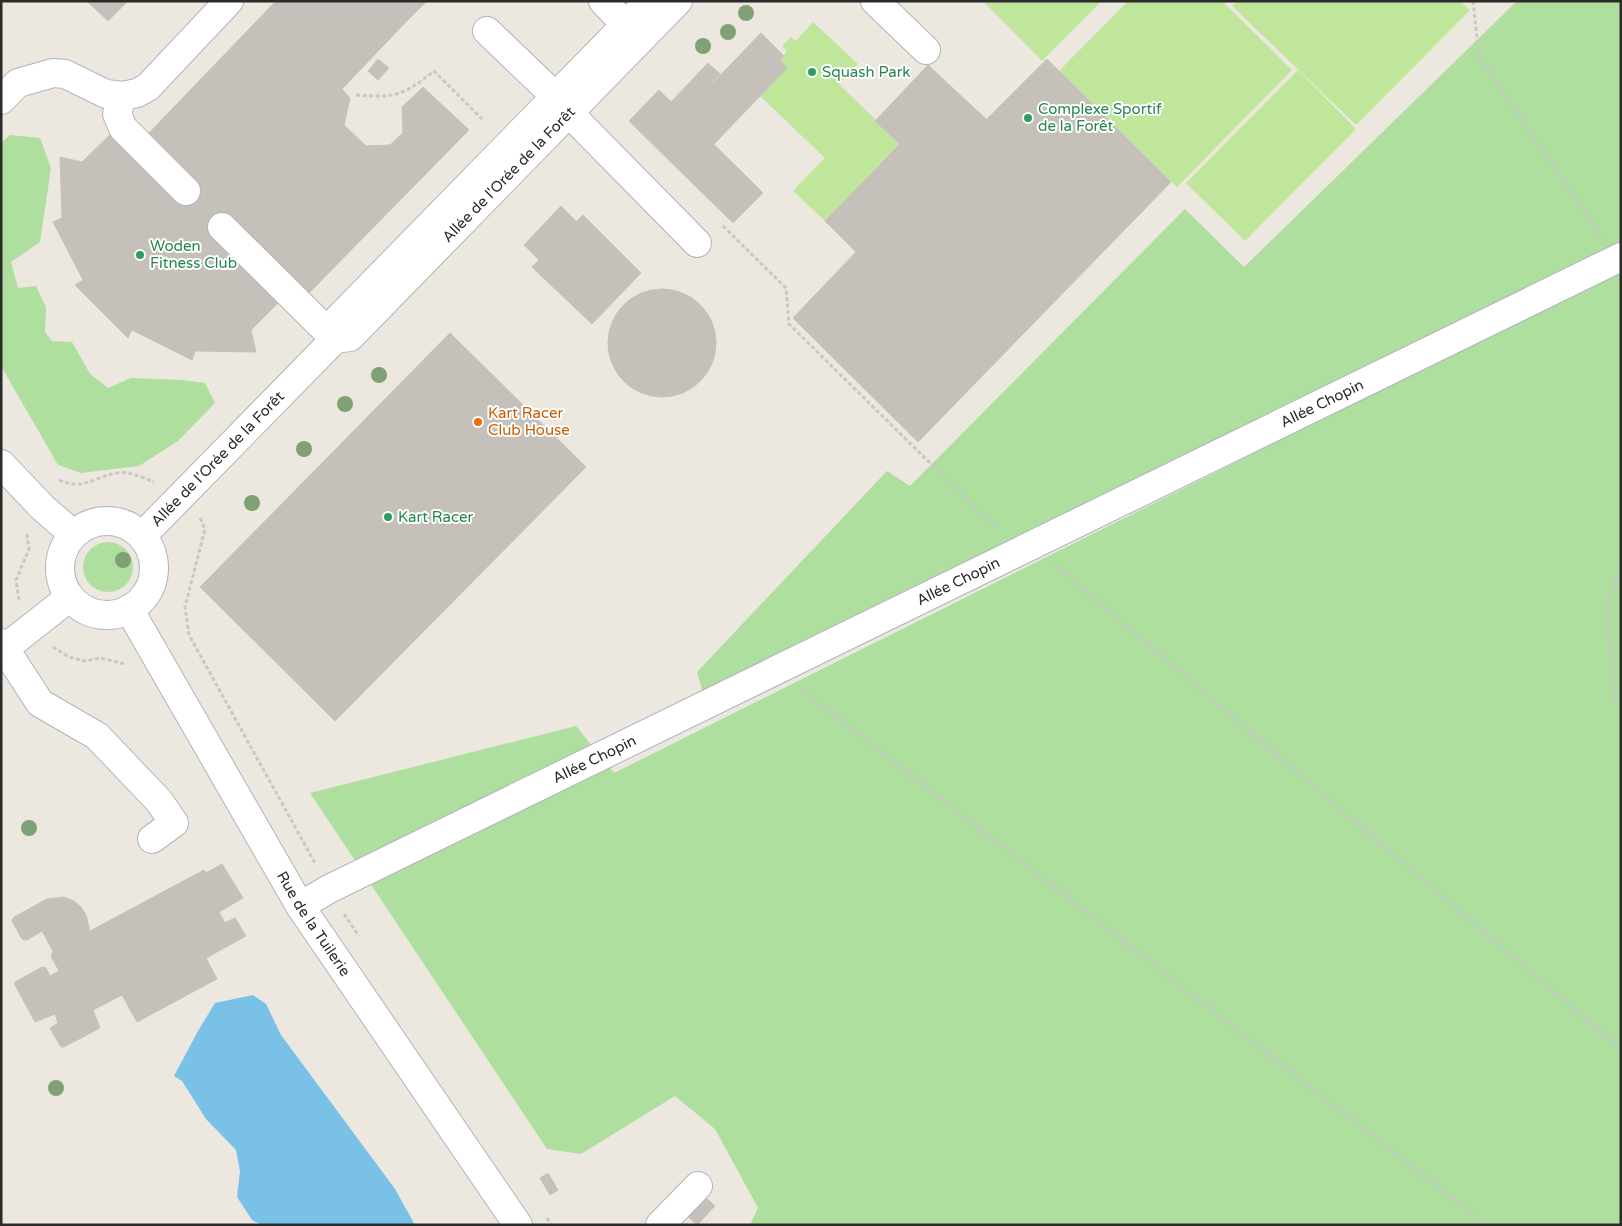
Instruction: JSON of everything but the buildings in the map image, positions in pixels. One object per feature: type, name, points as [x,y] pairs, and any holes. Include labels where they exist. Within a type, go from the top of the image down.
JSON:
[{"type":"street","points":[[1,100],[18,83],[53,73],[65,74],[106,94],[122,96],[137,93],[148,86],[229,1]]},
{"type":"street","points":[[603,1],[626,25]]},
{"type":"street","name":"Allée de l'Orée de la Forêt","points":[[562,105],[626,25],[649,1]]},
{"type":"street","name":"Allée de l'Orée de la Forêt","points":[[142,536],[335,339],[334,323],[562,105],[678,1]]},
{"type":"street","points":[[875,1],[926,50]]},
{"type":"street","points":[[487,31],[697,243]]},
{"type":"street","points":[[122,96],[118,114],[123,128],[186,191]]},
{"type":"street","points":[[222,226],[335,339]]},
{"type":"street","name":"Allée Chopin","points":[[300,906],[329,889],[1025,548],[1619,261]]},
{"type":"street","points":[[1,464],[43,508],[73,534]]},
{"type":"street","points":[[108,520],[130,526],[142,536],[152,554],[154,576],[145,595],[129,609],[117,614],[104,615],[79,606],[70,597],[62,586],[59,572],[60,558],[64,545],[73,534],[85,525],[108,520]]},
{"type":"street","points":[[70,597],[3,646],[40,703],[96,736],[159,801],[174,823],[152,839]]},
{"type":"street","name":"Rue de la Tuilerie","points":[[129,609],[300,906],[518,1225]]},
{"type":"street","points":[[660,1225],[698,1186]]},
{"type":"path","points":[[1473,1],[1479,57],[1619,261]]},
{"type":"path","points":[[356,95],[386,97],[398,95],[416,85],[434,71],[482,119]]},
{"type":"path","points":[[722,225],[786,288],[789,324],[1025,548],[1621,1049]]},
{"type":"path","points":[[50,476],[68,484],[88,484],[116,473],[135,474],[161,485]]},
{"type":"path","points":[[196,515],[205,529],[185,607],[190,635],[316,866]]},
{"type":"path","points":[[1621,569],[1607,607],[1614,696],[1621,702]]},
{"type":"path","points":[[776,670],[1487,1225]]},
{"type":"green space","points":[[983,1],[1102,1],[1042,61]]},
{"type":"green space","points":[[1128,1],[1222,1],[1292,70],[1177,187],[1059,71]]},
{"type":"green space","points":[[1237,1],[1460,1],[1470,10],[1356,125],[1232,6]]},
{"type":"green space","points":[[1517,1],[1621,1],[1621,247],[704,696],[697,672],[887,471],[910,486],[1185,209],[1244,267]]},
{"type":"green space","points":[[813,22],[858,64],[839,84],[900,144],[825,221],[793,191],[825,158],[760,96],[787,68],[780,60],[787,51],[782,46],[791,37],[796,41]]},
{"type":"green space","points":[[1298,70],[1356,129],[1245,241],[1186,183]]},
{"type":"green space","points":[[10,135],[40,138],[51,168],[40,242],[11,262],[18,288],[36,286],[46,307],[45,332],[52,341],[72,342],[90,374],[108,388],[131,378],[205,383],[215,403],[178,441],[139,466],[81,473],[58,465],[1,366],[1,143]]},
{"type":"green space","points":[[1621,270],[1621,1225],[750,1225],[758,1208],[715,1129],[675,1096],[581,1154],[547,1149],[310,793],[576,726],[614,773]]},
{"type":"green space","points":[[108,542],[117,544],[128,553],[133,567],[131,576],[122,587],[108,592],[99,590],[88,581],[83,567],[85,558],[94,547]]},
{"type":"water","points":[[253,995],[266,1004],[281,1035],[395,1189],[415,1225],[262,1225],[252,1220],[237,1197],[240,1171],[236,1150],[206,1119],[182,1081],[174,1076],[215,1003]]},
{"type":"tunnel","points":[[186,191],[222,227]]},
{"type":"place","name":"Squash Park","points":[[812,72]]},
{"type":"place","name":"Complexe Sportif de la Forêt","points":[[1028,118]]},
{"type":"place","name":"Woden Fitness Club","points":[[140,255]]},
{"type":"place","name":"Kart Racer Club House","points":[[478,422]]},
{"type":"place","name":"Kart Racer","points":[[388,517]]}]
